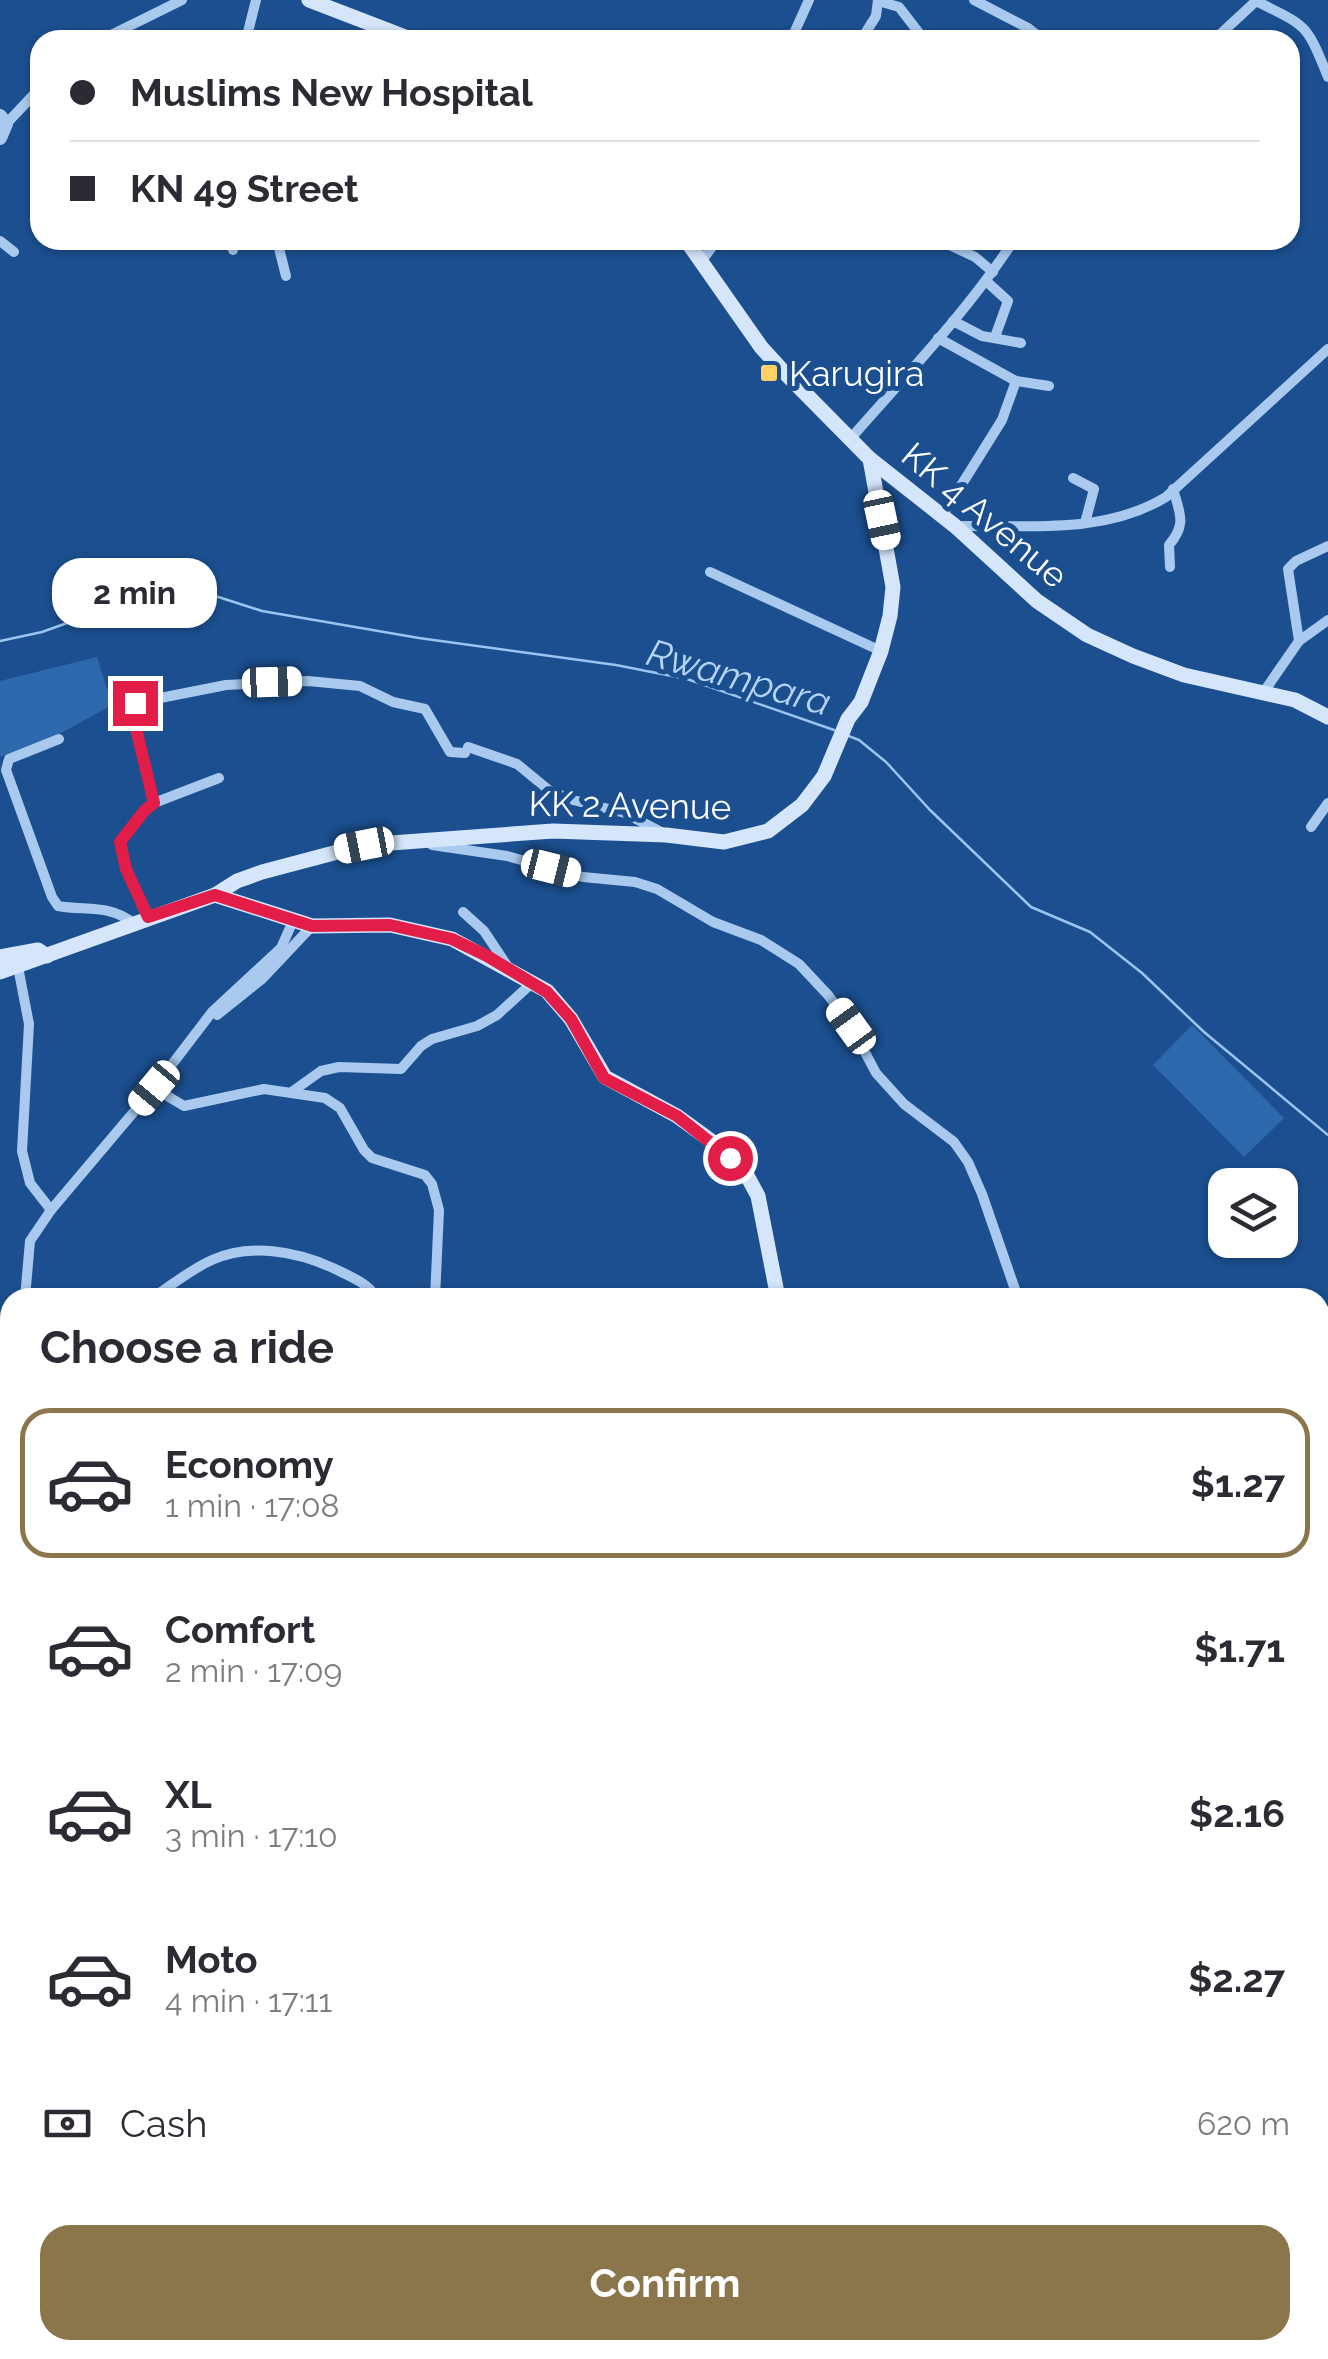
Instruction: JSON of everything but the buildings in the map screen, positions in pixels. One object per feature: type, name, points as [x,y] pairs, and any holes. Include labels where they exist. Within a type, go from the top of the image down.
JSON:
[{"type":"main road","points":[[308,0],[352,7],[395,30]]},
{"type":"main road","name":"KK 4 Avenue","points":[[692,250],[761,347],[870,459],[948,521],[1037,601],[1087,634],[1184,674],[1295,700],[1327,713]]},
{"type":"main road","name":"KK 2 Avenue","points":[[0,972],[215,895],[237,880],[330,852],[553,831],[666,835],[724,842],[768,831],[802,805],[829,768],[881,651],[893,587],[870,459]]},
{"type":"main road","points":[[240,902],[262,872]]},
{"type":"main road","points":[[215,895],[312,926],[390,925],[426,931],[452,939],[533,982],[571,1019],[604,1078],[677,1116],[745,1172],[758,1196],[776,1288]]},
{"type":"main road","points":[[0,957],[38,950],[48,956]]},
{"type":"street","points":[[121,30],[182,0]]},
{"type":"street","points":[[248,30],[256,0]]},
{"type":"street","points":[[796,30],[809,0]]},
{"type":"street","points":[[867,30],[876,16],[878,0],[899,7],[918,30]]},
{"type":"street","points":[[974,0],[1026,30]]},
{"type":"street","points":[[1225,30],[1257,1],[1310,32],[1328,77]]},
{"type":"street","points":[[2,126],[30,98]]},
{"type":"street","points":[[0,240],[14,252]]},
{"type":"street","points":[[280,250],[286,276]]},
{"type":"street","points":[[700,262],[709,250]]},
{"type":"street","points":[[960,250],[975,257],[1008,301],[995,337]]},
{"type":"street","points":[[851,438],[990,276],[1007,250]]},
{"type":"street","points":[[952,321],[966,330],[1021,343]]},
{"type":"street","points":[[938,338],[1016,382],[1049,386]]},
{"type":"street","points":[[1016,382],[1002,420],[948,521],[1085,523],[1137,514],[1174,489],[1328,349]]},
{"type":"street","points":[[1073,478],[1094,489],[1085,523]]},
{"type":"street","points":[[1170,566],[1169,545],[1180,534],[1181,518],[1174,489]]},
{"type":"street","points":[[1298,641],[1288,569],[1328,546]]},
{"type":"street","points":[[710,572],[881,651]]},
{"type":"street","points":[[1263,693],[1298,641],[1328,620]]},
{"type":"street","points":[[154,803],[132,712],[135,703],[242,684],[308,681],[360,686],[392,702],[425,710],[450,752],[467,750],[516,764],[550,791],[625,813],[666,835]]},
{"type":"street","points":[[60,739],[9,759],[6,770],[52,897],[58,906],[105,908],[140,920]]},
{"type":"street","points":[[140,920],[120,842],[154,803],[219,778]]},
{"type":"street","points":[[1312,827],[1328,803]]},
{"type":"street","points":[[408,842],[508,856],[584,877],[646,886],[713,922],[761,940],[799,964],[851,1026],[876,1072],[904,1104],[954,1142],[968,1162],[1015,1288]]},
{"type":"street","points":[[463,912],[484,931],[509,968]]},
{"type":"street","points":[[26,1288],[30,1241],[51,1210],[154,1088],[199,1027],[281,948],[293,920]]},
{"type":"street","points":[[199,1027],[262,979],[312,926]]},
{"type":"street","points":[[18,967],[29,1024],[23,1162],[30,1182],[51,1210]]},
{"type":"street","points":[[293,1091],[321,1070],[401,1069],[421,1046],[487,1020],[533,982]]},
{"type":"street","points":[[154,1088],[184,1106],[264,1090],[325,1098],[340,1108],[372,1158],[426,1175],[432,1184],[438,1210],[435,1288]]},
{"type":"street","points":[[168,1288],[211,1260],[236,1253],[274,1251],[312,1258],[370,1288]]},
{"type":"shaded area","points":[[97,657],[112,705],[63,732],[0,757],[0,681]]},
{"type":"shaded area","points":[[1192,1025],[1284,1118],[1244,1157],[1153,1065]]},
{"type":"waterway","name":"Rwampara","points":[[0,641],[184,593],[209,594],[262,611],[687,679],[834,730]]},
{"type":"waterway","name":"Rwampara","points":[[846,735],[859,740],[886,762],[1031,907],[1090,932],[1328,1135]]},
{"type":"place","name":"Karugira","points":[[769,373]]},
{"type":"route","points":[[135,703],[132,712],[154,803],[122,837],[120,851],[148,917],[215,895],[312,926],[390,925],[452,939],[547,992],[571,1019],[604,1078],[677,1116],[730,1158]]}]
